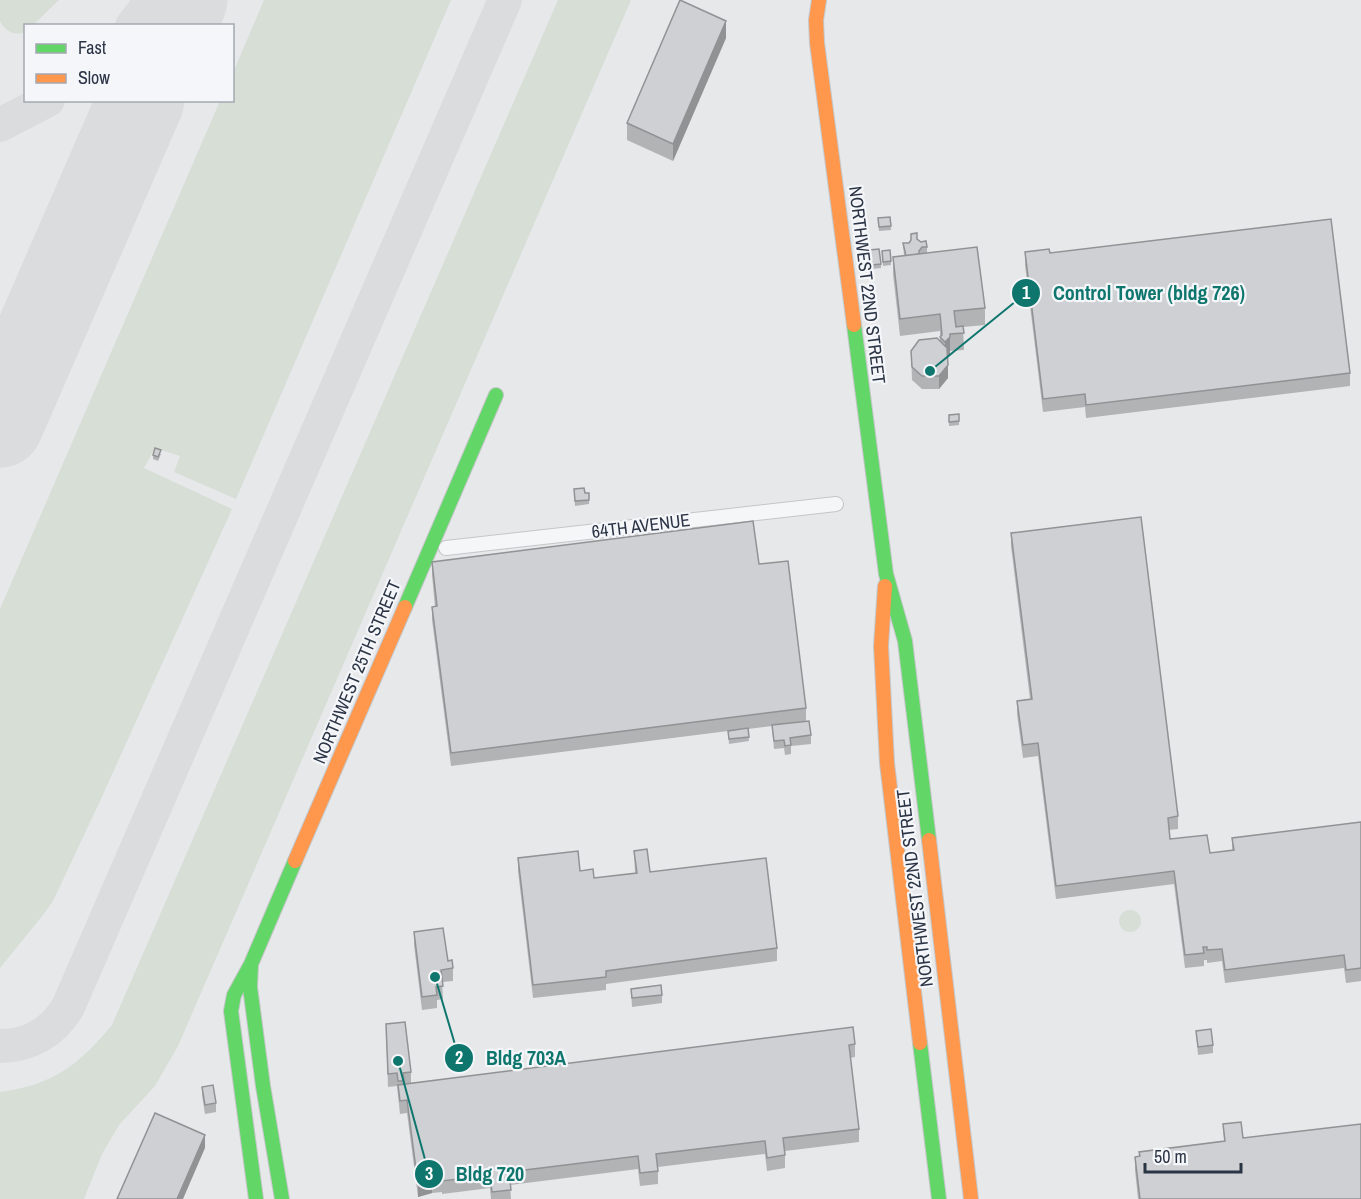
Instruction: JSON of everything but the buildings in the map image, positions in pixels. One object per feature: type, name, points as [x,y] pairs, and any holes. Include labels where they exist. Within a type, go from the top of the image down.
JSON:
[{"type":"street","name":"NORTHWEST 22ND STREET","points":[[819,0],[816,20],[817,43],[886,574],[905,641],[971,1199]]},
{"type":"street","name":"NORTHWEST 25TH STREET","points":[[256,1199],[232,1027],[231,1011],[234,995],[251,964],[496,395]]},
{"type":"street","name":"64TH AVENUE","points":[[446,548],[836,504]]},
{"type":"street","name":"NORTHWEST 22ND STREET","points":[[886,574],[881,646],[887,763],[939,1199]]},
{"type":"street","name":"NORTHWEST 25TH STREET","points":[[251,964],[250,987],[263,1086],[282,1199]]},
{"type":"shaded area","points":[[0,0],[59,0],[34,24],[24,24],[24,32],[14,33],[5,28],[0,21]]},
{"type":"shaded area","points":[[264,0],[451,0],[236,499],[174,472],[180,456],[155,448],[144,468],[232,509],[53,901],[0,968],[0,609],[220,102],[234,102],[234,71]]},
{"type":"shaded area","points":[[558,0],[631,0],[178,1046],[155,1086],[119,1125],[102,1154],[84,1199],[0,1199],[0,1092],[35,1084],[64,1071],[88,1051],[112,1025]]},
{"type":"shaded area","points":[[1130,910],[1138,913],[1141,921],[1138,929],[1130,932],[1122,929],[1119,921],[1122,913]]},
{"type":"taxiway","points":[[134,24],[152,0]]},
{"type":"taxiway","points":[[0,1046],[21,1043],[39,1036],[55,1024],[68,1007],[505,0]]},
{"type":"taxiway","points":[[0,125],[44,102]]},
{"type":"runway","points":[[174,24],[184,0]]},
{"type":"runway","points":[[0,424],[140,102]]},
{"type":"traffic: fast","points":[[854,325],[886,574],[905,641],[929,840]]},
{"type":"traffic: fast","points":[[405,607],[496,395]]},
{"type":"traffic: fast","points":[[256,1199],[231,1011],[234,995],[251,964],[295,861]]},
{"type":"traffic: fast","points":[[251,965],[250,987],[263,1086],[282,1199]]},
{"type":"traffic: fast","points":[[920,1043],[939,1199]]},
{"type":"traffic: slow","points":[[819,0],[816,20],[817,43],[854,325]]},
{"type":"traffic: slow","points":[[885,586],[881,646],[887,763],[920,1043]]},
{"type":"traffic: slow","points":[[295,861],[405,607]]},
{"type":"traffic: slow","points":[[929,840],[971,1199]]},
{"type":"place","name":"Control Tower (bldg 726)","points":[[930,371]]},
{"type":"place","name":"Bldg 703A","points":[[435,977]]},
{"type":"place","name":"Bldg 720","points":[[398,1061]]}]
